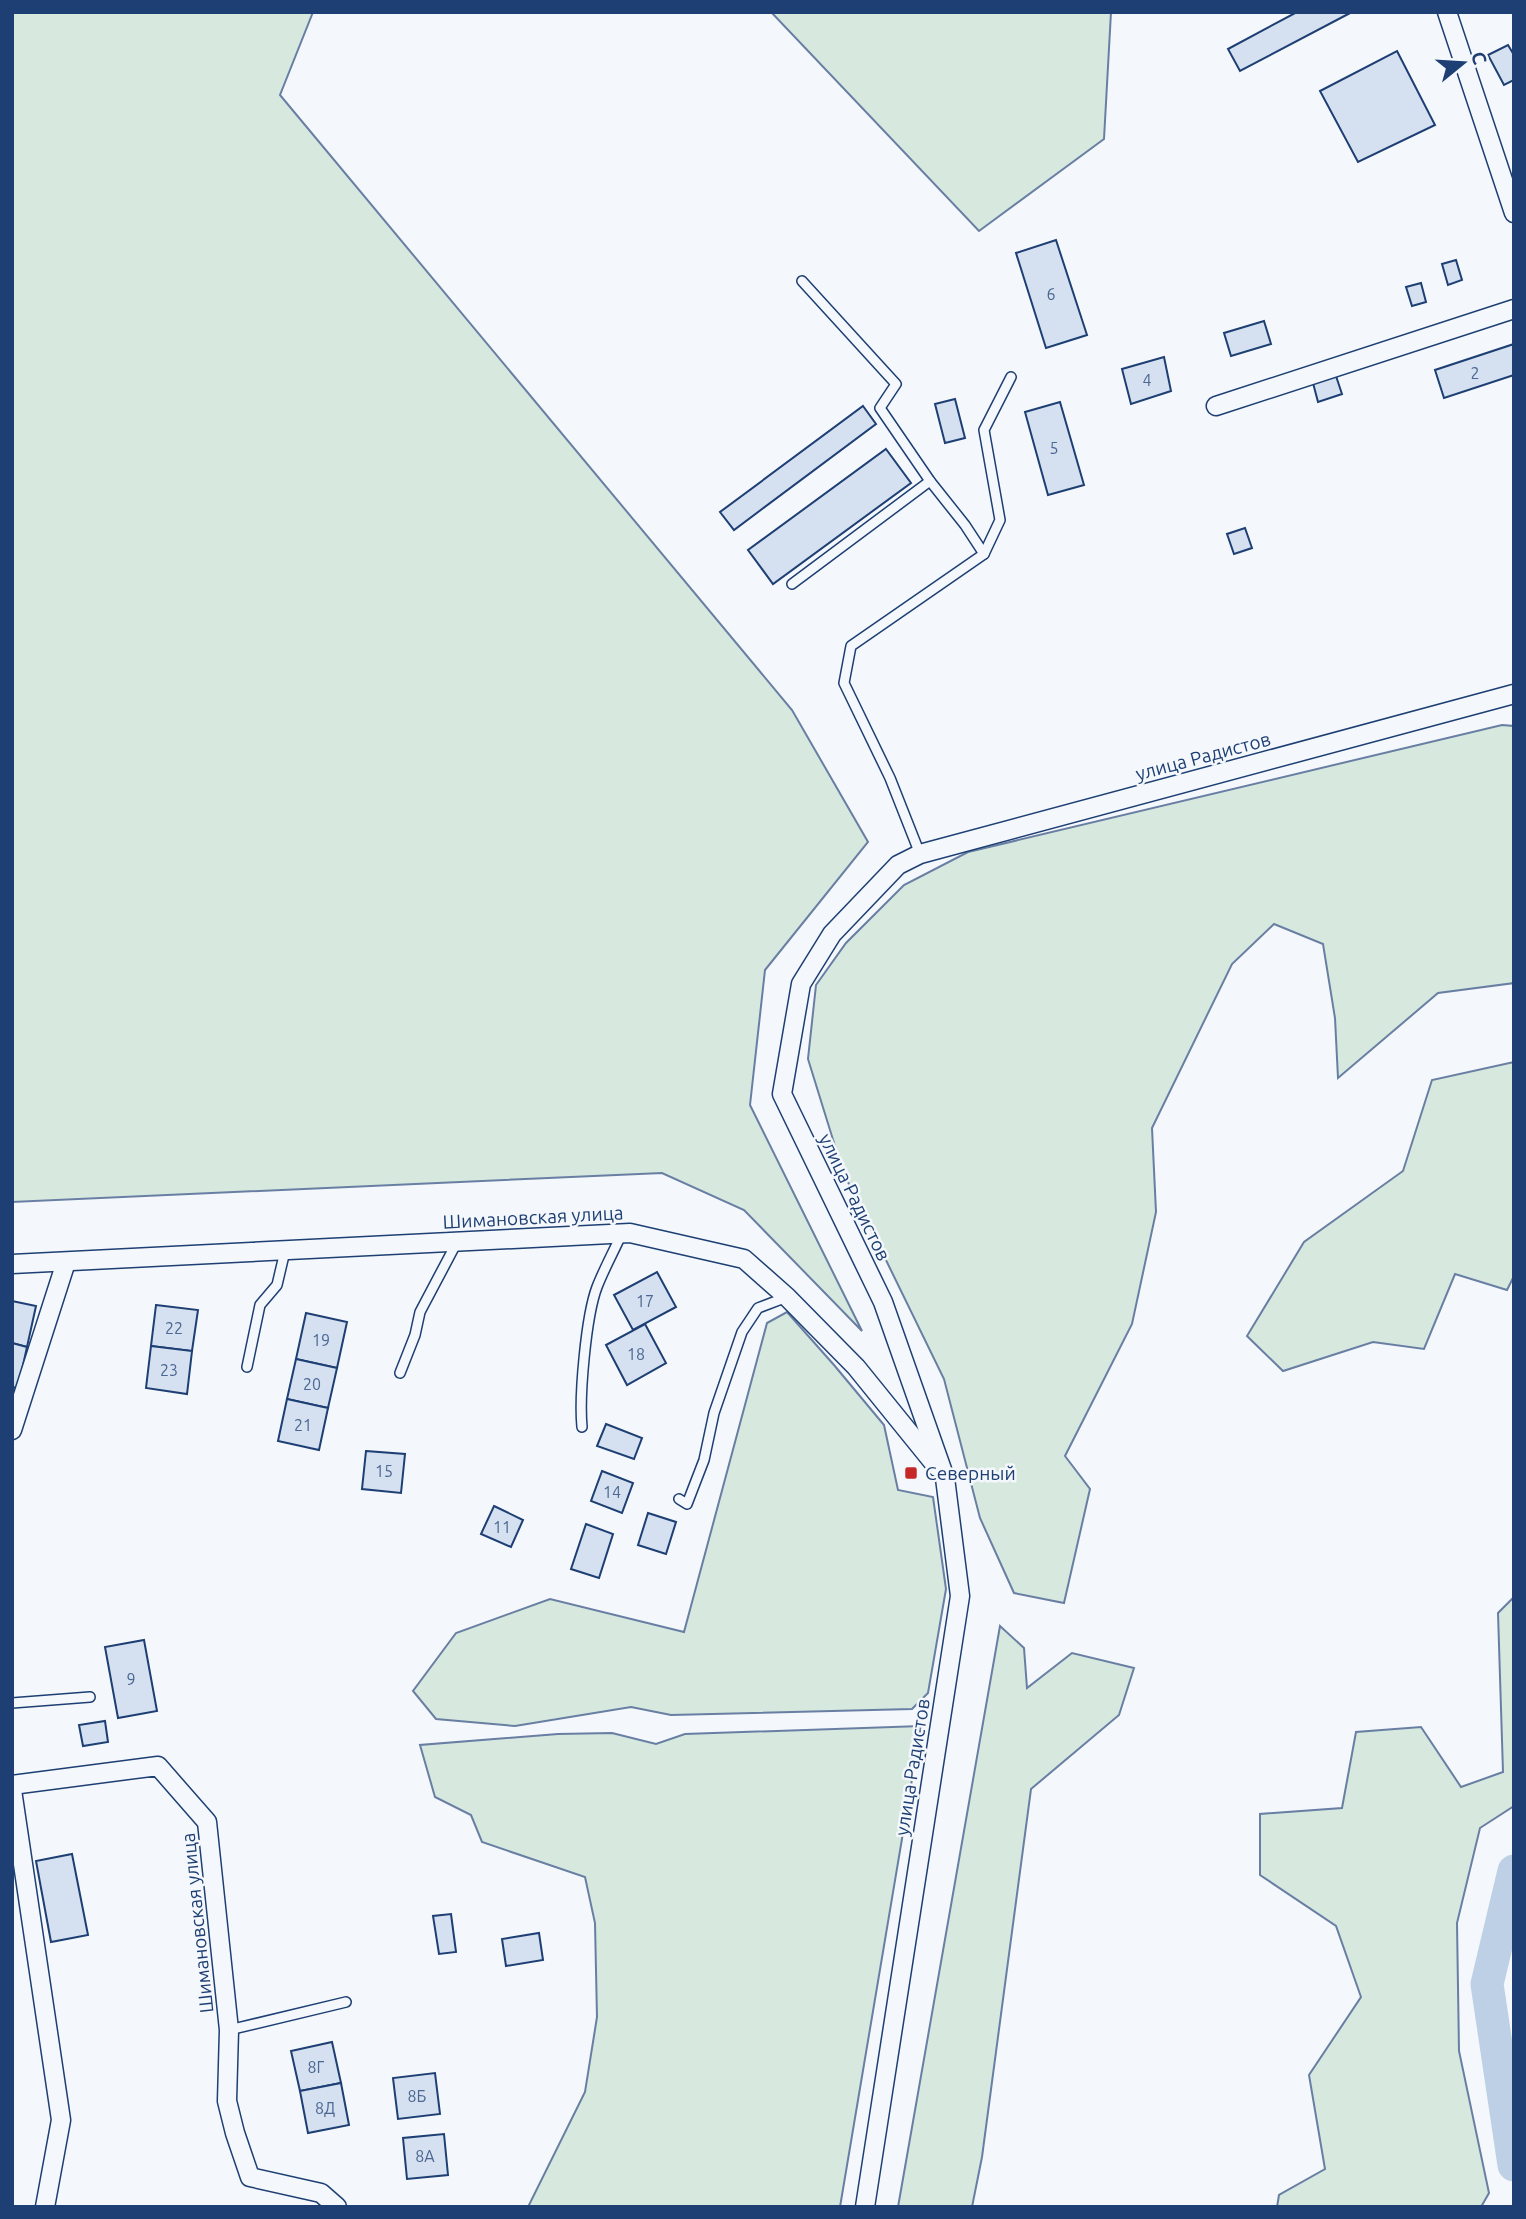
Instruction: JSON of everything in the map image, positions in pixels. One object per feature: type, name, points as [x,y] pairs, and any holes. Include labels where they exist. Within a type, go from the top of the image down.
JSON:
[{"type":"street","points":[[1447,12],[1512,203]]},
{"type":"street","points":[[1216,406],[1514,309]]},
{"type":"street","name":"улица Радистов","points":[[865,2207],[960,1597],[945,1478],[883,1302],[782,1094],[801,984],[832,934],[898,865],[920,854],[1514,694]]},
{"type":"street","name":"Шимановская улица","points":[[12,1264],[622,1233],[744,1259],[787,1297],[856,1367],[945,1478]]},
{"type":"street","points":[[12,1430],[66,1262]]},
{"type":"street","name":"Шимановская улица","points":[[45,2207],[61,2120],[12,1787],[158,1766],[207,1822],[229,2030]]},
{"type":"street","points":[[229,2030],[227,2101],[250,2177],[321,2193],[337,2207]]},
{"type":"lane","points":[[802,281],[896,384],[880,408],[984,554]]},
{"type":"lane","points":[[920,854],[890,778],[844,683],[851,646],[984,554],[1000,520],[984,430],[1011,377]]},
{"type":"lane","points":[[792,584],[930,481]]},
{"type":"lane","points":[[582,1427],[581,1409],[591,1311],[597,1288],[622,1233]]},
{"type":"lane","points":[[400,1373],[415,1335],[420,1312],[457,1242]]},
{"type":"lane","points":[[247,1367],[260,1306],[277,1284],[285,1251]]},
{"type":"lane","points":[[679,1499],[687,1504],[704,1460],[714,1412],[742,1332],[758,1308],[787,1297]]},
{"type":"lane","points":[[12,1703],[90,1697]]},
{"type":"lane","points":[[229,2030],[346,2002]]},
{"type":"shaded area","points":[[12,12],[313,12],[280,95],[792,710],[868,842],[765,970],[750,1105],[862,1331],[744,1210],[662,1173],[12,1202]]},
{"type":"shaded area","points":[[771,12],[1111,12],[1104,139],[979,231]]},
{"type":"shaded area","points":[[1502,725],[1514,726],[1514,983],[1438,993],[1338,1078],[1335,1018],[1323,944],[1274,924],[1232,964],[1152,1128],[1156,1212],[1132,1324],[1065,1456],[1090,1489],[1064,1603],[1014,1593],[980,1518],[944,1379],[843,1172],[808,1059],[816,985],[846,943],[904,885],[968,852]]},
{"type":"shaded area","points":[[1514,1062],[1514,1276],[1507,1290],[1455,1274],[1424,1349],[1373,1342],[1283,1371],[1247,1336],[1304,1242],[1403,1171],[1432,1080]]},
{"type":"shaded area","points":[[787,1312],[884,1425],[898,1490],[933,1497],[946,1589],[928,1693],[912,1709],[671,1715],[631,1707],[515,1726],[436,1719],[413,1691],[456,1633],[550,1599],[684,1632],[767,1323]]},
{"type":"shaded area","points":[[1514,1597],[1514,1806],[1480,1828],[1457,1923],[1459,2051],[1489,2193],[1481,2207],[1277,2207],[1279,2195],[1325,2169],[1309,2075],[1361,1997],[1336,1926],[1260,1875],[1260,1814],[1342,1808],[1356,1732],[1421,1727],[1461,1787],[1503,1772],[1498,1613]]},
{"type":"shaded area","points":[[1000,1626],[1024,1648],[1027,1688],[1072,1653],[1134,1668],[1119,1715],[1031,1789],[982,2157],[972,2207],[898,2207]]},
{"type":"shaded area","points":[[921,1726],[840,2207],[528,2207],[585,2092],[597,2017],[595,1923],[585,1877],[482,1842],[471,1815],[435,1797],[420,1745],[558,1734],[612,1733],[656,1744],[685,1734]]},
{"type":"building","points":[[1297,12],[1352,12],[1240,71],[1228,49]]},
{"type":"building","points":[[1508,45],[1514,55],[1514,80],[1504,85],[1488,55]]},
{"type":"building","points":[[1397,51],[1435,125],[1358,162],[1320,91]]},
{"type":"building","points":[[1056,240],[1087,335],[1046,348],[1016,253]]},
{"type":"building","points":[[1456,260],[1462,280],[1448,285],[1442,264]]},
{"type":"building","points":[[1421,283],[1426,302],[1412,306],[1406,287]]},
{"type":"building","points":[[1264,321],[1271,344],[1231,356],[1224,333]]},
{"type":"building","points":[[1514,344],[1514,375],[1444,398],[1435,370]]},
{"type":"building","points":[[1164,357],[1171,391],[1131,404],[1122,369]]},
{"type":"building","points":[[1336,376],[1342,394],[1318,402],[1313,383]]},
{"type":"building","points":[[955,399],[965,438],[945,443],[935,404]]},
{"type":"building","points":[[1060,402],[1084,485],[1048,495],[1025,412]]},
{"type":"building","points":[[863,406],[876,424],[734,530],[720,512]]},
{"type":"building","points":[[886,449],[911,483],[773,584],[748,550]]},
{"type":"building","points":[[1245,528],[1252,548],[1234,554],[1227,534]]},
{"type":"building","points":[[657,1272],[676,1307],[633,1330],[614,1295]]},
{"type":"building","points":[[12,1301],[36,1306],[27,1347],[12,1343]]},
{"type":"building","points":[[156,1305],[198,1310],[192,1351],[151,1346]]},
{"type":"building","points":[[306,1313],[347,1322],[337,1368],[296,1359]]},
{"type":"building","points":[[645,1324],[666,1363],[627,1385],[606,1345]]},
{"type":"building","points":[[12,1343],[27,1347],[18,1388],[12,1387]]},
{"type":"building","points":[[151,1346],[192,1351],[187,1394],[146,1388]]},
{"type":"building","points":[[296,1359],[337,1368],[328,1408],[287,1399]]},
{"type":"building","points":[[287,1399],[328,1408],[319,1450],[278,1441]]},
{"type":"building","points":[[606,1424],[642,1438],[634,1459],[597,1446]]},
{"type":"building","points":[[366,1451],[405,1454],[401,1493],[362,1489]]},
{"type":"building","points":[[602,1471],[633,1483],[622,1513],[591,1501]]},
{"type":"building","points":[[494,1506],[523,1520],[511,1547],[481,1534]]},
{"type":"building","points":[[648,1513],[676,1522],[666,1554],[638,1545]]},
{"type":"building","points":[[586,1524],[613,1534],[599,1578],[571,1569]]},
{"type":"building","points":[[144,1640],[157,1711],[118,1718],[105,1647]]},
{"type":"building","points":[[105,1721],[108,1742],[83,1746],[79,1725]]},
{"type":"building","points":[[72,1854],[88,1935],[51,1942],[36,1861]]},
{"type":"building","points":[[451,1914],[456,1952],[439,1954],[433,1916]]},
{"type":"building","points":[[539,1933],[543,1960],[506,1966],[502,1939]]},
{"type":"building","points":[[332,2042],[341,2083],[300,2091],[291,2051]]},
{"type":"building","points":[[435,2073],[440,2114],[398,2119],[393,2078]]},
{"type":"building","points":[[341,2083],[349,2125],[308,2133],[300,2091]]},
{"type":"building","points":[[444,2134],[448,2175],[407,2179],[403,2138]]},
{"type":"waterway","points":[[1514,1871],[1487,1984],[1514,2165]]},
{"type":"place","name":"Северный","points":[[911,1473]]}]
